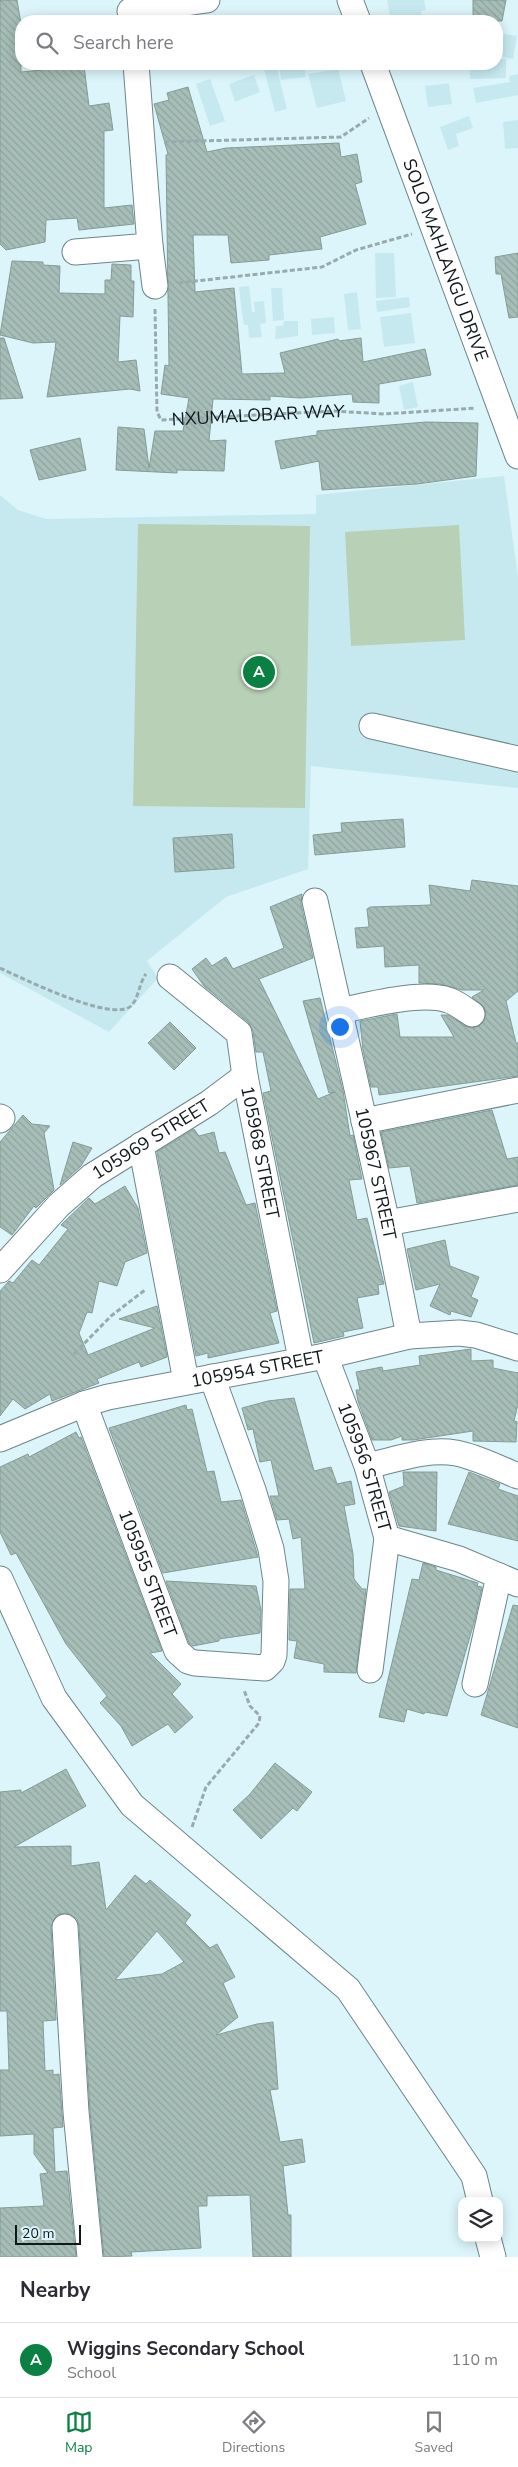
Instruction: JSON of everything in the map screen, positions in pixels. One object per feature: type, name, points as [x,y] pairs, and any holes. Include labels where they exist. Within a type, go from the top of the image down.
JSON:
[{"type":"street","points":[[130,11],[207,0]]},
{"type":"street","points":[[350,0],[356,15]]},
{"type":"street","points":[[137,70],[154,286]]},
{"type":"street","name":"SOLO MAHLANGU DRIVE","points":[[375,70],[518,456]]},
{"type":"street","points":[[75,252],[150,246]]},
{"type":"street","points":[[372,726],[518,759]]},
{"type":"street","name":"105967 STREET","points":[[316,901],[387,1223],[409,1336]]},
{"type":"street","name":"105968 STREET","points":[[170,977],[239,1033],[245,1076],[301,1359]]},
{"type":"street","points":[[340,1011],[378,1003],[425,998],[449,1000],[472,1014]]},
{"type":"street","name":"105969 STREET","points":[[0,1270],[60,1205],[92,1176],[209,1103],[245,1076]]},
{"type":"street","points":[[364,1121],[518,1090]]},
{"type":"street","points":[[141,1145],[186,1381]]},
{"type":"street","points":[[387,1223],[518,1199]]},
{"type":"street","name":"105954 STREET","points":[[0,1439],[84,1404],[186,1381],[325,1356],[409,1336],[459,1333],[476,1335],[518,1348]]},
{"type":"street","name":"105956 STREET","points":[[325,1356],[367,1466],[387,1538],[370,1670]]},
{"type":"street","points":[[212,1377],[253,1490],[275,1568],[272,1661],[259,1667]]},
{"type":"street","name":"105955 STREET","points":[[84,1404],[177,1650],[188,1661],[195,1664],[259,1667]]},
{"type":"street","points":[[367,1466],[423,1454],[444,1452],[468,1456],[518,1476]]},
{"type":"street","points":[[387,1538],[459,1559],[508,1580],[475,1684]]},
{"type":"street","points":[[0,1579],[54,1698],[132,1805],[348,1989],[474,2176],[479,2197]]},
{"type":"street","points":[[65,1927],[76,2112],[90,2257]]},
{"type":"street","points":[[489,2242],[493,2257]]},
{"type":"path","points":[[143,143],[340,137],[388,105]]},
{"type":"path","points":[[154,286],[322,267],[356,250],[434,227]]},
{"type":"path","name":"NXUMALOBAR WAY","points":[[154,286],[157,412],[161,420],[334,411],[384,414],[501,407]]},
{"type":"path","points":[[0,968],[78,1002],[110,1009],[125,1009],[131,1005],[142,980],[152,968],[159,969],[170,977]]},
{"type":"path","points":[[74,1354],[111,1316],[143,1292],[167,1278]]},
{"type":"path","points":[[179,1846],[192,1827],[206,1787],[259,1723],[260,1716],[250,1706],[244,1689],[259,1667]]},
{"type":"shaded area","points":[[387,0],[424,0],[426,10],[421,11],[421,15],[390,15]]},
{"type":"shaded area","points":[[504,34],[517,36],[513,59],[503,57]]},
{"type":"shaded area","points":[[503,59],[506,59],[506,78],[470,79],[470,70],[503,70]]},
{"type":"shaded area","points":[[264,70],[277,70],[287,109],[275,112]]},
{"type":"shaded area","points":[[279,70],[305,70],[306,77],[281,80]]},
{"type":"shaded area","points":[[338,70],[346,101],[317,108],[308,74]]},
{"type":"shaded area","points":[[518,74],[518,95],[476,103],[473,88],[510,82],[509,76]]},
{"type":"shaded area","points":[[254,75],[260,92],[235,102],[229,84]]},
{"type":"shaded area","points":[[210,79],[225,121],[210,126],[196,84]]},
{"type":"shaded area","points":[[449,83],[452,104],[428,107],[425,86]]},
{"type":"shaded area","points":[[469,116],[473,128],[456,134],[459,146],[448,150],[440,127]]},
{"type":"shaded area","points":[[518,120],[518,148],[505,149],[503,122]]},
{"type":"shaded area","points":[[375,253],[394,253],[396,297],[376,298]]},
{"type":"shaded area","points":[[249,286],[252,312],[255,312],[254,302],[264,301],[266,323],[260,324],[262,337],[249,338],[248,325],[244,325],[239,287]]},
{"type":"shaded area","points":[[271,288],[282,288],[284,320],[273,321]]},
{"type":"shaded area","points":[[357,292],[361,329],[348,330],[344,294]]},
{"type":"shaded area","points":[[409,297],[410,307],[377,312],[376,301]]},
{"type":"shaded area","points":[[411,313],[415,343],[384,347],[380,317]]},
{"type":"shaded area","points":[[334,317],[335,333],[312,335],[311,319]]},
{"type":"shaded area","points":[[284,321],[298,321],[298,336],[275,339],[276,326],[283,326]]},
{"type":"shaded area","points":[[413,382],[418,407],[404,410],[399,386]]},
{"type":"shaded area","points":[[504,476],[518,577],[518,788],[311,766],[308,869],[226,897],[147,961],[158,978],[109,1032],[0,973],[0,495],[18,510],[46,519],[316,514],[316,495]]},
{"type":"green space","points":[[138,524],[310,526],[305,808],[133,806]]},
{"type":"green space","points":[[459,525],[465,640],[351,646],[345,532]]},
{"type":"building","points":[[0,0],[17,0],[20,15],[15,15],[15,70],[21,70],[21,72],[84,70],[89,106],[109,103],[113,130],[104,131],[104,208],[132,205],[134,224],[79,230],[77,218],[46,220],[45,242],[6,250],[0,244]]},
{"type":"building","points":[[473,0],[506,0],[503,16],[473,15]]},
{"type":"building","points":[[188,87],[207,152],[226,148],[339,143],[341,157],[357,154],[362,182],[355,184],[366,224],[320,237],[322,249],[269,255],[269,260],[231,263],[228,235],[193,235],[195,292],[234,288],[242,374],[285,373],[280,353],[338,339],[339,341],[361,338],[363,362],[425,349],[431,375],[379,384],[379,403],[353,402],[352,394],[300,398],[270,396],[270,400],[213,399],[209,441],[226,440],[224,471],[177,470],[177,473],[116,470],[118,427],[144,429],[149,468],[155,431],[183,431],[189,398],[161,394],[165,365],[169,366],[166,155],[168,154],[154,104],[169,100],[167,93]]},
{"type":"building","points":[[518,253],[518,317],[509,318],[501,274],[496,274],[495,257]]},
{"type":"building","points":[[12,261],[43,262],[43,265],[60,266],[59,293],[105,294],[105,280],[111,280],[112,264],[131,265],[131,281],[134,281],[133,317],[120,316],[118,362],[136,360],[140,391],[130,389],[47,397],[55,350],[57,349],[55,349],[56,342],[33,343],[0,335]]},
{"type":"building","points":[[0,338],[4,338],[23,398],[0,399]]},
{"type":"building","points":[[426,422],[478,423],[476,476],[417,484],[322,490],[319,461],[281,469],[275,441],[317,435],[317,431]]},
{"type":"building","points":[[80,438],[86,470],[39,480],[30,450]]},
{"type":"building","points":[[403,819],[405,847],[315,855],[313,835],[342,832],[341,823]]},
{"type":"building","points":[[232,834],[234,868],[175,872],[173,838]]},
{"type":"building","points":[[472,880],[518,886],[518,991],[506,1001],[516,1043],[518,1043],[518,1076],[379,1095],[378,1087],[371,1087],[363,1050],[360,1021],[397,1014],[400,1037],[454,1037],[441,1015],[448,1015],[465,1026],[472,1028],[479,1026],[484,1021],[486,1014],[484,1007],[472,997],[484,990],[462,990],[440,984],[419,983],[419,965],[385,967],[384,946],[357,948],[355,928],[369,927],[367,909],[370,907],[431,905],[429,885],[470,891]]},
{"type":"building","points":[[302,894],[301,904],[313,958],[259,979],[318,1099],[335,1092],[329,1093],[303,1001],[320,998],[343,1091],[350,1136],[353,1135],[362,1179],[349,1180],[357,1220],[367,1218],[384,1284],[378,1285],[379,1294],[357,1298],[363,1328],[343,1332],[344,1336],[314,1343],[263,1093],[271,1091],[263,1052],[256,1052],[253,1031],[248,1022],[204,986],[192,969],[206,958],[212,966],[226,957],[233,969],[284,948],[270,907]]},
{"type":"building","points":[[170,1022],[196,1048],[174,1070],[148,1043]]},
{"type":"building","points":[[492,1110],[507,1159],[518,1157],[518,1185],[417,1203],[410,1166],[389,1168],[381,1132]]},
{"type":"building","points":[[23,1115],[32,1124],[50,1126],[44,1133],[54,1190],[36,1208],[34,1206],[12,1235],[0,1227],[0,1142]]},
{"type":"building","points":[[194,1129],[199,1136],[214,1132],[219,1153],[225,1152],[246,1205],[255,1203],[277,1311],[270,1313],[279,1343],[208,1358],[208,1353],[196,1356],[157,1152]]},
{"type":"building","points":[[73,1142],[92,1148],[81,1166],[60,1185]]},
{"type":"building","points":[[125,1186],[138,1208],[147,1253],[125,1262],[117,1286],[99,1281],[92,1313],[87,1312],[79,1333],[88,1355],[155,1328],[119,1319],[157,1306],[167,1357],[141,1367],[139,1362],[97,1379],[99,1383],[52,1401],[50,1394],[25,1409],[13,1399],[0,1416],[0,1291],[9,1281],[13,1283],[32,1260],[39,1265],[68,1229],[61,1225],[89,1198],[95,1204]]},
{"type":"building","points":[[445,1240],[450,1266],[479,1277],[471,1297],[478,1300],[471,1317],[451,1311],[450,1315],[430,1306],[440,1284],[416,1290],[407,1249]]},
{"type":"building","points":[[471,1349],[471,1361],[493,1360],[493,1368],[518,1373],[518,1404],[514,1421],[517,1422],[516,1442],[473,1441],[473,1431],[413,1440],[402,1440],[402,1436],[391,1440],[372,1440],[358,1401],[356,1390],[360,1390],[356,1372],[382,1367],[383,1371],[420,1365],[419,1356]]},
{"type":"building","points":[[294,1398],[314,1471],[331,1467],[337,1484],[351,1481],[355,1504],[344,1506],[353,1554],[354,1579],[362,1589],[366,1589],[356,1673],[324,1672],[324,1664],[294,1658],[297,1641],[289,1640],[290,1589],[305,1589],[301,1537],[293,1539],[289,1519],[277,1520],[270,1496],[279,1496],[271,1460],[260,1462],[253,1429],[248,1430],[242,1408],[268,1401]]},
{"type":"building","points":[[186,1405],[187,1410],[192,1409],[207,1472],[214,1471],[221,1502],[241,1500],[258,1557],[163,1573],[109,1428]]},
{"type":"building","points":[[76,1432],[79,1438],[81,1437],[162,1651],[150,1653],[181,1684],[172,1694],[193,1717],[175,1733],[168,1724],[132,1746],[121,1726],[100,1703],[107,1696],[66,1644],[16,1553],[11,1555],[0,1532],[0,1467],[28,1454],[29,1457]]},
{"type":"building","points":[[403,1472],[437,1472],[436,1531],[399,1526],[389,1492],[404,1486]]},
{"type":"building","points":[[469,1472],[500,1484],[498,1489],[518,1496],[518,1541],[448,1524]]},
{"type":"building","points":[[423,1563],[436,1567],[436,1570],[478,1583],[477,1586],[482,1587],[475,1619],[447,1716],[425,1712],[424,1714],[407,1709],[404,1722],[379,1717],[412,1579],[419,1580]]},
{"type":"building","points":[[166,1581],[256,1586],[261,1610],[260,1633],[219,1639],[219,1641],[193,1646],[189,1643]]},
{"type":"building","points":[[513,1605],[518,1606],[518,1728],[481,1715]]},
{"type":"building","points":[[275,1763],[312,1792],[297,1811],[293,1808],[261,1839],[233,1810],[250,1794]]},
{"type":"building","points":[[66,1769],[86,1806],[14,1847],[71,1846],[71,1866],[99,1862],[106,1910],[135,1875],[146,1884],[150,1880],[191,1915],[185,1923],[210,1948],[217,1944],[235,1977],[223,1983],[238,2017],[216,2035],[257,2024],[273,2022],[278,2089],[270,2090],[280,2142],[302,2139],[305,2162],[283,2166],[288,2215],[291,2215],[291,2257],[253,2257],[250,2195],[207,2196],[207,2206],[198,2206],[201,2248],[131,2252],[132,2256],[104,2257],[90,2111],[79,1926],[77,1919],[65,1913],[57,1915],[51,1927],[56,2020],[43,2021],[45,2071],[53,2070],[53,2075],[59,2074],[63,2127],[53,2128],[55,2172],[67,2171],[76,2257],[0,2257],[0,2208],[44,2206],[40,2174],[48,2173],[34,2154],[34,2134],[0,2136],[0,2070],[9,2070],[7,2011],[0,2011],[0,1792],[21,1790],[21,1793]],"holes":[[[157,1931],[184,1962],[162,1974],[115,1980]]]},
{"type":"place","name":"Wiggins Secondary School","points":[[259,672]]}]
